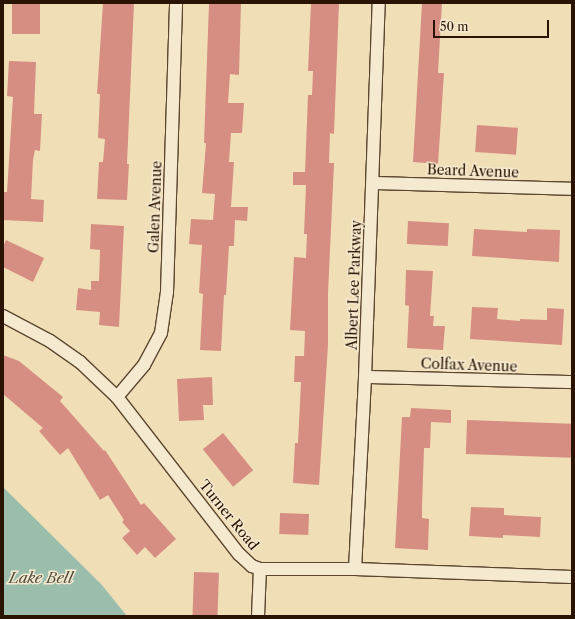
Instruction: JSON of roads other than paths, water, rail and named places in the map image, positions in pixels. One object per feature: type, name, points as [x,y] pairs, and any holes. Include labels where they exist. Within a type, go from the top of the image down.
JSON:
[{"type":"street","name":"Albert Lee Parkway","points":[[355,569],[365,377],[379,3]]},
{"type":"street","name":"Galen Avenue","points":[[117,397],[144,365],[161,333],[167,292],[176,4]]},
{"type":"street","name":"Beard Avenue","points":[[373,183],[572,189]]},
{"type":"street","name":"Turner Road","points":[[3,316],[50,341],[80,362],[117,397],[239,554],[252,566],[260,568],[355,569],[572,577]]},
{"type":"street","name":"Colfax Avenue","points":[[365,377],[572,382]]},
{"type":"street","points":[[258,616],[260,568]]},
{"type":"water","name":"Lake Bell","points":[[3,487],[101,584],[127,616],[3,616]]}]
